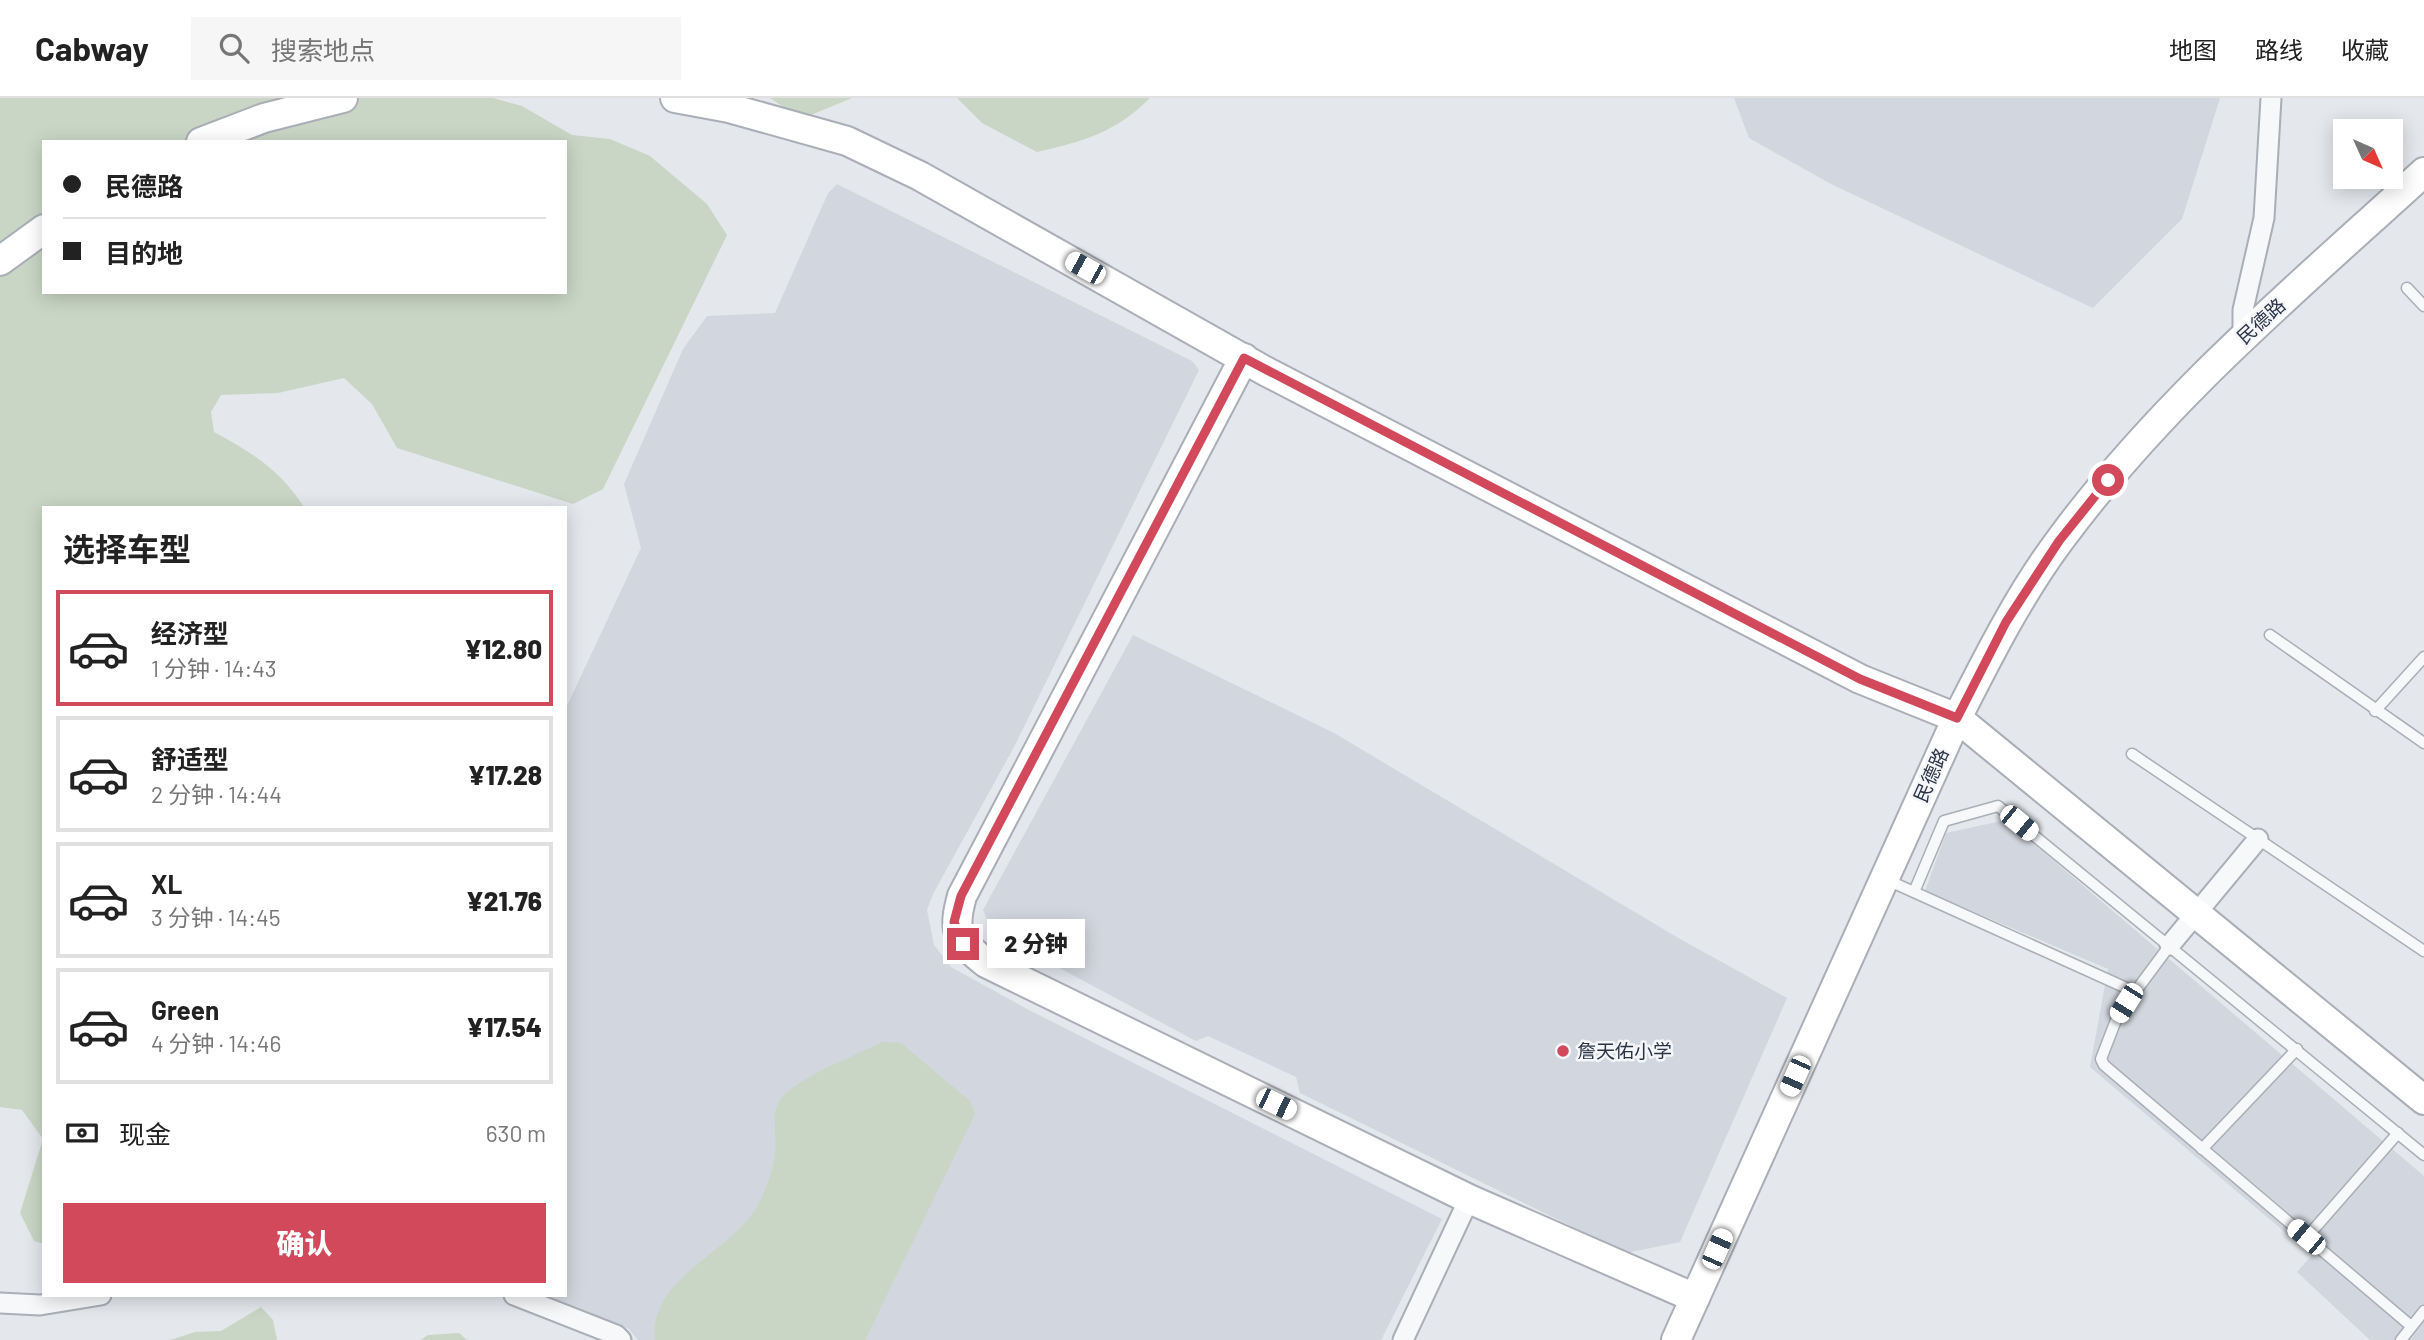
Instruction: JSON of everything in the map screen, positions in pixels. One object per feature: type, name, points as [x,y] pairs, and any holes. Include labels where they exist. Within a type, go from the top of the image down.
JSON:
[{"type":"street","points":[[206,140],[264,118],[343,98]]},
{"type":"street","points":[[675,98],[729,108],[847,141],[920,176],[1244,358],[1860,679],[1957,718],[2424,1100]]},
{"type":"street","points":[[2243,337],[2243,310],[2263,218],[2271,98]]},
{"type":"street","name":"民德路","points":[[1676,1340],[1957,718],[2006,622],[2059,541],[2124,460],[2198,378],[2424,172]]},
{"type":"street","points":[[0,261],[42,230]]},
{"type":"street","points":[[1244,358],[961,896],[954,922],[963,944],[986,963],[1469,1199],[1695,1298]]},
{"type":"street","points":[[2170,945],[2258,839]]},
{"type":"street","points":[[1403,1340],[1469,1199]]},
{"type":"street","points":[[0,1303],[40,1305],[89,1297]]},
{"type":"street","points":[[519,1297],[616,1335],[621,1340]]},
{"type":"lane","points":[[2407,288],[2424,306]]},
{"type":"lane","points":[[2270,635],[2424,743]]},
{"type":"lane","points":[[2375,710],[2424,657]]},
{"type":"lane","points":[[2132,754],[2424,951]]},
{"type":"lane","points":[[1914,892],[1944,821],[1998,806],[2424,1156]]},
{"type":"lane","points":[[1884,879],[2133,991]]},
{"type":"lane","points":[[2170,945],[2133,991],[2118,1015],[2101,1059],[2202,1149],[2412,1326]]},
{"type":"lane","points":[[2202,1149],[2297,1049]]},
{"type":"lane","points":[[2306,1237],[2398,1133]]},
{"type":"lane","points":[[2401,1340],[2424,1311]]},
{"type":"shaded area","points":[[1734,98],[2220,98],[2182,219],[2093,308],[1831,184],[1749,138]]},
{"type":"shaded area","points":[[837,184],[1192,361],[1199,370],[1014,747],[933,894],[927,910],[934,945],[951,967],[1025,1008],[1442,1219],[1381,1340],[638,1340],[629,1329],[551,1297],[567,1297],[567,706],[641,548],[624,484],[683,349],[707,316],[775,313],[828,193]]},
{"type":"shaded area","points":[[1133,635],[1334,733],[1680,939],[1787,998],[1680,1242],[1626,1253],[1300,1093],[1296,1077],[1208,1036],[1196,1041],[1005,939],[990,926],[983,910]]},
{"type":"shaded area","points":[[2006,820],[2424,1176],[2424,1340],[2370,1340],[2297,1272],[2312,1255],[2090,1067],[2108,969],[1925,891],[1946,833]]},
{"type":"green space","points":[[0,98],[493,98],[522,106],[572,135],[610,139],[650,156],[707,204],[727,235],[603,489],[573,504],[397,448],[372,404],[344,378],[278,393],[221,395],[211,412],[214,432],[265,464],[303,506],[42,506],[42,1138],[22,1110],[0,1107]]},
{"type":"green space","points":[[770,98],[852,98],[801,119]]},
{"type":"green space","points":[[957,98],[1150,98],[1111,128],[1070,144],[1037,152],[982,123]]},
{"type":"green space","points":[[882,1042],[901,1043],[970,1101],[975,1114],[865,1340],[655,1340],[656,1319],[663,1301],[691,1270],[740,1228],[761,1199],[774,1161],[775,1115],[779,1101],[805,1080]]},
{"type":"green space","points":[[42,1142],[42,1243],[34,1241],[20,1213]]},
{"type":"green space","points":[[261,1307],[273,1320],[277,1340],[170,1340],[195,1332],[221,1331]]},
{"type":"green space","points":[[459,1333],[467,1340],[421,1340],[428,1335]]},
{"type":"place","name":"詹天佑小学","points":[[1563,1051]]},
{"type":"route","points":[[963,944],[954,922],[961,896],[1244,358],[1860,679],[1957,718],[2006,622],[2059,541],[2108,480]]}]
